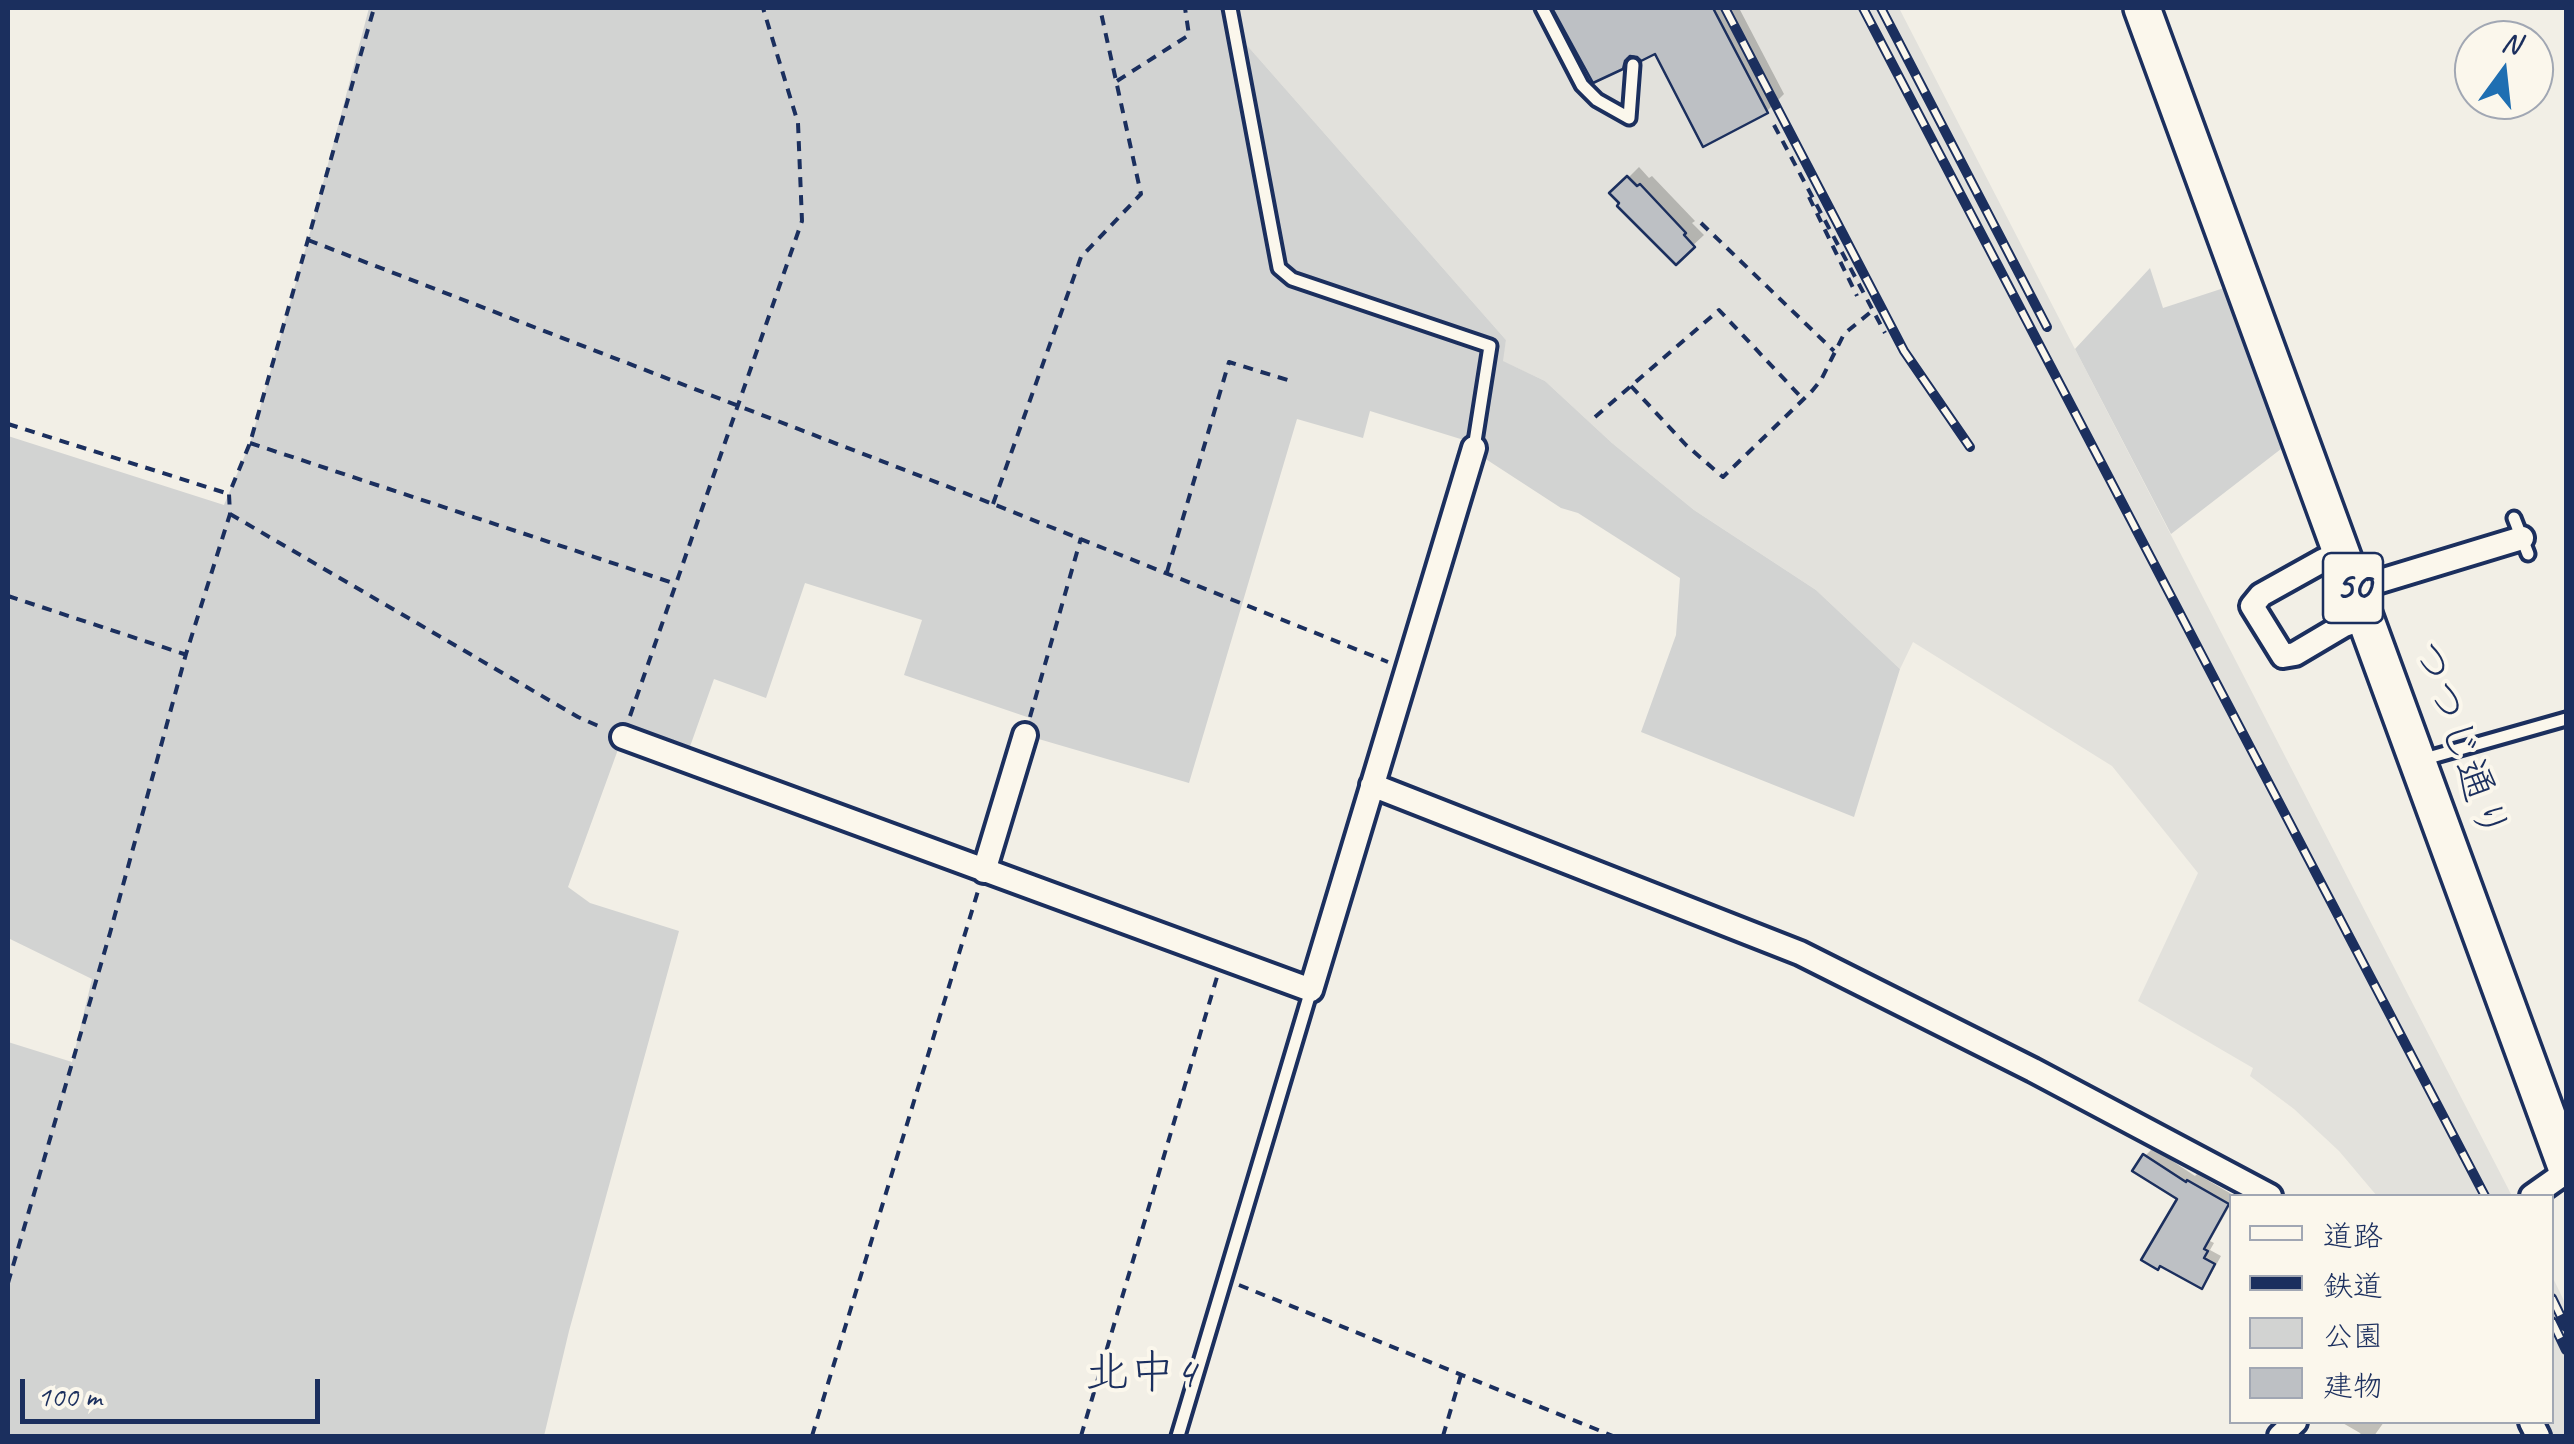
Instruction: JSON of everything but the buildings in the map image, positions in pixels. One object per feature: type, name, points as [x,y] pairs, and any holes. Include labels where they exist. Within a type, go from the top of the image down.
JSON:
[{"type":"main road","name":"つつじ通り","points":[[2142,8],[2566,1169]]},
{"type":"street","points":[[623,738],[1310,990],[1474,448]]},
{"type":"street","points":[[2340,553],[2261,595],[2252,606],[2283,656],[2295,654],[2344,625],[2359,603],[2521,537]]},
{"type":"street","points":[[984,871],[1025,735]]},
{"type":"street","points":[[1372,786],[1800,954],[2033,1070],[2266,1194]]},
{"type":"street","points":[[2535,1194],[2566,1169]]},
{"type":"lane","points":[[1230,8],[1279,268],[1292,280],[1490,346],[1474,448]]},
{"type":"lane","points":[[1542,8],[1582,84],[1597,100],[1629,118],[1633,65]]},
{"type":"lane","points":[[2418,762],[2566,720]]},
{"type":"lane","points":[[1178,1436],[1310,990]]},
{"type":"path","points":[[8,1283],[186,654],[230,514],[228,494],[250,443],[374,8]]},
{"type":"path","points":[[230,514],[578,717],[623,738],[802,221],[798,123],[763,8]]},
{"type":"path","points":[[993,504],[1080,258],[1142,194],[1100,8]]},
{"type":"path","points":[[1117,82],[1188,35],[1185,8]]},
{"type":"path","points":[[1857,296],[1774,125],[1885,333]]},
{"type":"path","points":[[1701,223],[1836,353]]},
{"type":"path","points":[[308,240],[1167,572],[1407,670]]},
{"type":"path","points":[[1595,418],[1719,310],[1803,399]]},
{"type":"path","points":[[1631,386],[1723,478],[1821,380],[1844,334],[1872,311]]},
{"type":"path","points":[[1167,572],[1230,362],[1294,382]]},
{"type":"path","points":[[8,424],[228,494]]},
{"type":"path","points":[[250,443],[676,584]]},
{"type":"path","points":[[1025,735],[1080,538]]},
{"type":"path","points":[[8,596],[186,654]]},
{"type":"path","points":[[812,1436],[984,871]]},
{"type":"path","points":[[1081,1436],[1223,958]]},
{"type":"path","points":[[1225,1280],[1613,1436]]},
{"type":"path","points":[[1443,1436],[1461,1375]]},
{"type":"shaded area","points":[[1239,8],[1899,8],[2511,1194],[2375,1194],[2339,1151],[2294,1109],[2250,1076],[2253,1068],[2138,1001],[2198,873],[2112,766],[1913,642],[1900,669],[1816,590],[1694,510],[1612,443],[1545,381],[1502,361],[1506,340],[1245,43]]},
{"type":"shaded area","points":[[2554,1280],[2566,1305],[2566,1436],[2545,1436],[2539,1424],[2554,1424]]},
{"type":"green space","points":[[369,8],[1222,8],[1226,31],[1245,43],[1506,340],[1503,361],[1545,381],[1612,443],[1694,510],[1816,590],[1900,669],[1854,817],[1641,732],[1676,635],[1680,578],[1478,454],[1480,445],[1370,411],[1363,438],[1297,419],[1189,783],[1025,735],[1030,718],[904,675],[922,620],[805,583],[766,698],[714,679],[687,755],[624,733],[568,887],[590,903],[679,931],[544,1436],[8,1436],[8,1042],[72,1062],[92,979],[8,938],[8,436],[224,505],[250,443]]},
{"type":"green space","points":[[2150,268],[2163,308],[2230,286],[2290,442],[2171,534],[2075,349]]},
{"type":"railway","points":[[1725,8],[1904,351],[1970,447]]},
{"type":"railway","points":[[1863,8],[2484,1194]]},
{"type":"railway","points":[[1881,8],[2047,327]]},
{"type":"railway","points":[[2554,1302],[2566,1327]]},
{"type":"railway","points":[[2554,1325],[2566,1350]]},
{"type":"district","name":"北中4","points":[[1140,1375]]}]
